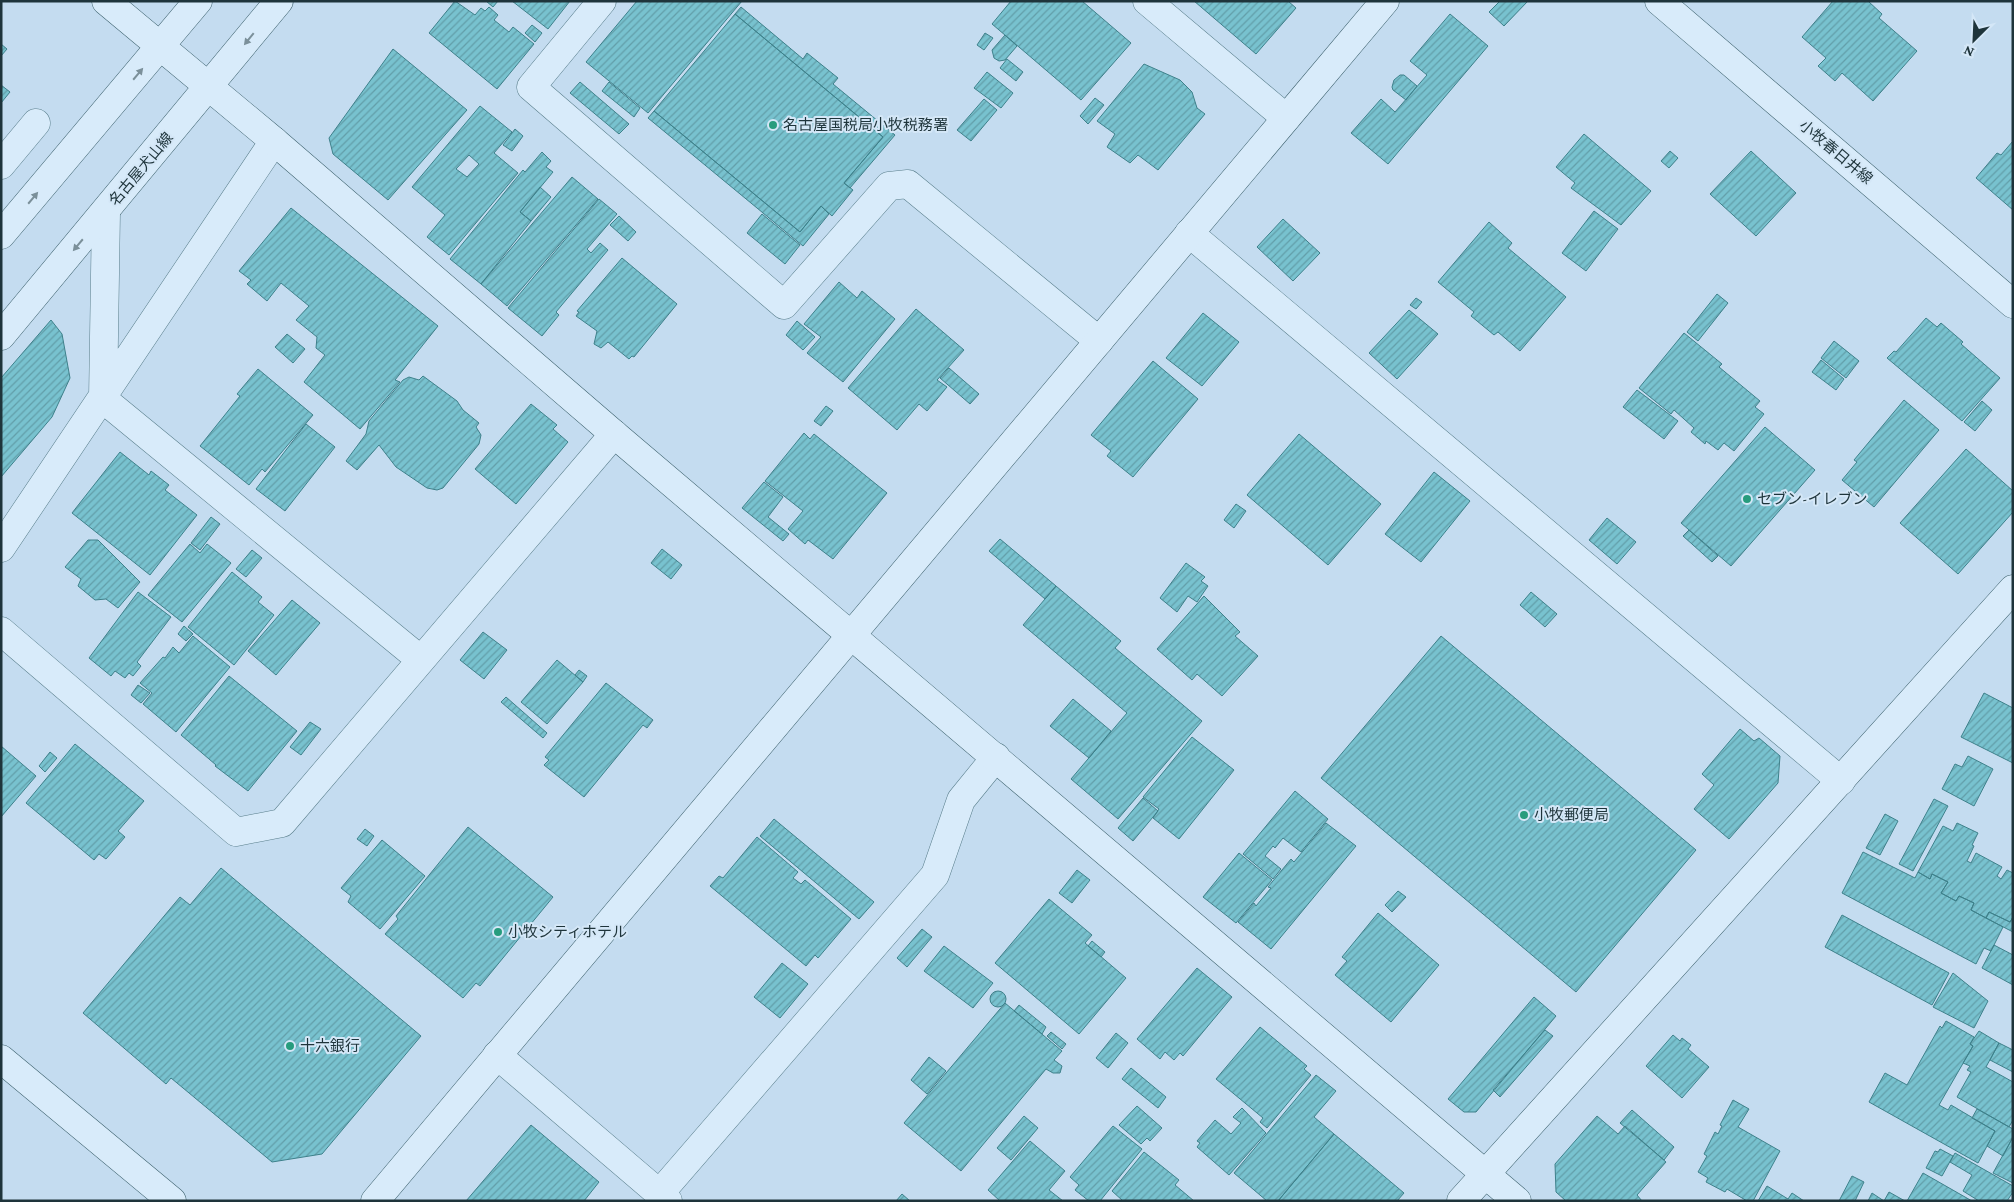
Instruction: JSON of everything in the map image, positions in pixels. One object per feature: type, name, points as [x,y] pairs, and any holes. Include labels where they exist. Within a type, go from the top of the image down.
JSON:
[{"type":"street","points":[[106,1],[274,141],[614,434],[852,634],[1516,1201]]},
{"type":"street","points":[[1,235],[161,48],[198,1]]},
{"type":"street","name":"名古屋犬山線","points":[[1,336],[106,212],[279,1]]},
{"type":"street","points":[[602,1],[531,87],[784,305],[889,186],[908,184],[1099,341]]},
{"type":"street","points":[[1147,1],[1286,118]]},
{"type":"street","points":[[375,1201],[1385,1]]},
{"type":"street","name":"小牧春日井線","points":[[1659,1],[2013,304]]},
{"type":"street","points":[[1,165],[36,123]]},
{"type":"street","points":[[1,548],[274,141]]},
{"type":"street","points":[[103,398],[106,212]]},
{"type":"street","points":[[1189,233],[1841,781]]},
{"type":"street","points":[[103,398],[421,660]]},
{"type":"street","points":[[1,631],[236,832],[282,823],[614,434]]},
{"type":"street","points":[[1462,1201],[2013,589]]},
{"type":"street","points":[[497,1055],[664,1197],[935,875],[961,800],[996,757]]},
{"type":"street","points":[[1,1059],[172,1201]]},
{"type":"building","points":[[455,1],[475,15],[481,8],[485,11],[489,7],[498,15],[494,20],[509,32],[513,27],[534,44],[497,89],[429,33]]},
{"type":"building","points":[[486,1],[498,1],[493,7]]},
{"type":"building","points":[[512,1],[570,1],[548,29]]},
{"type":"building","points":[[637,1],[742,1],[648,113],[586,62]]},
{"type":"building","points":[[1011,1],[1082,1],[1131,43],[1081,100],[992,24]]},
{"type":"building","points":[[1194,1],[1288,1],[1296,8],[1256,54]]},
{"type":"building","points":[[1500,1],[1528,1],[1504,26],[1489,12]]},
{"type":"building","points":[[1833,1],[1868,1],[1882,14],[1879,18],[1917,51],[1873,101],[1842,73],[1835,81],[1818,66],[1826,58],[1802,37]]},
{"type":"building","points":[[741,7],[803,59],[807,53],[838,78],[833,84],[895,135],[850,188],[844,183],[883,137],[735,14]]},
{"type":"building","points":[[735,14],[883,137],[844,183],[853,190],[832,216],[821,206],[800,232],[654,111]]},
{"type":"building","points":[[1450,14],[1488,46],[1388,164],[1351,133],[1381,99],[1395,112],[1427,75],[1410,61]]},
{"type":"building","points":[[532,25],[542,33],[535,42],[525,33]]},
{"type":"building","points":[[985,33],[993,38],[984,50],[977,45]]},
{"type":"building","points":[[1005,35],[1017,46],[1005,60],[999,61],[994,58],[992,50]]},
{"type":"building","points":[[1,44],[7,49],[1,56]]},
{"type":"building","points":[[393,49],[467,110],[388,200],[333,154],[329,138]]},
{"type":"building","points":[[1007,59],[1023,72],[1016,81],[1000,68]]},
{"type":"building","points":[[1144,64],[1180,80],[1192,92],[1197,108],[1205,114],[1158,170],[1138,155],[1130,163],[1107,147],[1115,134],[1097,121]]},
{"type":"building","points":[[987,72],[1013,93],[1001,108],[974,88]]},
{"type":"building","points":[[1400,75],[1404,75],[1417,86],[1406,100],[1393,90],[1392,87],[1394,80]]},
{"type":"building","points":[[580,82],[629,124],[619,134],[570,93]]},
{"type":"building","points":[[609,82],[640,108],[634,117],[602,91]]},
{"type":"building","points":[[1,85],[10,92],[1,103]]},
{"type":"building","points":[[1095,98],[1104,105],[1088,124],[1080,116]]},
{"type":"building","points":[[984,99],[997,110],[971,141],[957,130]]},
{"type":"building","points":[[480,106],[512,132],[494,153],[518,173],[449,255],[427,237],[445,215],[412,187]],"holes":[[[469,155],[479,164],[467,177],[456,169]]]},
{"type":"building","points":[[654,111],[800,232],[821,206],[829,214],[803,246],[648,118]]},
{"type":"building","points":[[515,129],[523,136],[512,151],[503,145]]},
{"type":"building","points":[[1584,134],[1651,191],[1621,225],[1571,188],[1575,183],[1556,167]]},
{"type":"building","points":[[2013,141],[2013,210],[1976,178],[1997,153],[2001,155]]},
{"type":"building","points":[[1670,151],[1678,158],[1669,168],[1661,161]]},
{"type":"building","points":[[1751,151],[1796,193],[1756,236],[1710,194]]},
{"type":"building","points":[[542,152],[551,161],[546,167],[553,172],[520,212],[531,221],[481,284],[450,259],[523,170],[525,172]]},
{"type":"building","points":[[572,177],[598,199],[507,306],[481,284]]},
{"type":"building","points":[[540,187],[551,197],[531,221],[520,212]]},
{"type":"building","points":[[599,199],[617,214],[587,249],[591,253],[600,243],[608,250],[556,312],[559,315],[542,336],[508,308]]},
{"type":"building","points":[[291,208],[438,326],[395,380],[400,382],[360,429],[304,382],[325,355],[316,348],[317,337],[296,320],[309,306],[281,283],[267,301],[247,284],[251,280],[239,271]]},
{"type":"building","points":[[1594,211],[1618,229],[1586,271],[1562,253]]},
{"type":"building","points":[[762,214],[800,245],[785,264],[747,233]]},
{"type":"building","points":[[619,216],[636,232],[628,241],[610,225]]},
{"type":"building","points":[[1283,219],[1320,253],[1293,281],[1257,247]]},
{"type":"building","points":[[1489,222],[1512,243],[1508,248],[1566,297],[1520,351],[1498,332],[1494,335],[1471,316],[1474,312],[1438,282]]},
{"type":"building","points":[[622,258],[677,304],[634,357],[632,356],[629,359],[608,342],[601,348],[594,344],[597,331],[576,316],[579,312],[577,311]]},
{"type":"building","points":[[839,282],[857,298],[862,291],[895,319],[843,382],[807,353],[821,337],[804,324]]},
{"type":"building","points":[[1717,294],[1728,303],[1698,341],[1687,332]]},
{"type":"building","points":[[1416,298],[1422,302],[1416,309],[1410,305]]},
{"type":"building","points":[[916,309],[964,350],[937,380],[947,387],[927,411],[919,404],[897,430],[848,388]]},
{"type":"building","points":[[1409,310],[1438,334],[1397,379],[1369,353]]},
{"type":"building","points":[[1203,313],[1239,342],[1202,386],[1166,358]]},
{"type":"building","points":[[1926,318],[1937,327],[1941,323],[1963,342],[1961,344],[2000,378],[1962,421],[1887,358],[1894,351],[1896,352]]},
{"type":"building","points":[[51,320],[62,334],[70,378],[52,417],[1,477],[1,378]]},
{"type":"building","points":[[797,321],[815,337],[803,350],[786,335]]},
{"type":"building","points":[[1684,333],[1722,364],[1719,367],[1760,401],[1755,407],[1764,414],[1734,451],[1724,443],[1718,450],[1706,441],[1705,444],[1691,432],[1694,428],[1674,410],[1671,414],[1639,388]]},
{"type":"building","points":[[287,334],[305,349],[293,363],[275,347]]},
{"type":"building","points":[[1834,341],[1859,361],[1846,378],[1821,358]]},
{"type":"building","points":[[1821,360],[1844,379],[1836,390],[1812,372]]},
{"type":"building","points":[[1153,361],[1198,399],[1133,477],[1107,456],[1111,451],[1091,435]]},
{"type":"building","points":[[949,368],[979,394],[970,404],[940,378]]},
{"type":"building","points":[[258,369],[313,415],[265,472],[262,469],[249,485],[200,446],[240,396],[237,394]]},
{"type":"building","points":[[423,376],[457,401],[463,410],[479,423],[476,427],[481,435],[479,444],[443,488],[437,490],[427,488],[396,467],[379,445],[357,470],[346,461],[366,434],[369,421],[403,380],[409,377],[419,380]]},
{"type":"building","points":[[1637,390],[1678,421],[1664,439],[1623,407]]},
{"type":"building","points":[[1904,400],[1939,430],[1874,507],[1842,480],[1857,462],[1854,460]]},
{"type":"building","points":[[1982,401],[1992,410],[1975,431],[1964,422]]},
{"type":"building","points":[[531,404],[557,425],[553,429],[568,442],[516,504],[475,469]]},
{"type":"building","points":[[826,406],[833,411],[821,426],[814,421]]},
{"type":"building","points":[[306,424],[335,447],[285,511],[256,489]]},
{"type":"building","points":[[1765,427],[1815,470],[1731,566],[1681,523]]},
{"type":"building","points":[[804,433],[810,439],[814,434],[887,493],[833,559],[808,540],[805,544],[788,529],[803,511],[765,481]]},
{"type":"building","points":[[1299,434],[1381,504],[1328,565],[1247,495]]},
{"type":"building","points":[[1966,449],[2013,491],[2013,512],[1958,574],[1900,523]]},
{"type":"building","points":[[120,452],[149,475],[151,471],[169,485],[165,490],[197,515],[150,575],[72,513]]},
{"type":"building","points":[[1434,472],[1470,501],[1421,562],[1385,534]]},
{"type":"building","points":[[764,482],[783,497],[768,517],[789,534],[783,541],[742,508]]},
{"type":"building","points":[[1236,504],[1246,511],[1234,528],[1224,520]]},
{"type":"building","points":[[211,517],[220,524],[200,550],[191,543]]},
{"type":"building","points":[[1607,518],[1636,542],[1617,564],[1589,540]]},
{"type":"building","points":[[1689,530],[1718,556],[1712,562],[1683,536]]},
{"type":"building","points":[[1000,539],[1056,586],[1045,599],[989,551]]},
{"type":"building","points":[[88,540],[98,540],[140,582],[118,608],[106,599],[95,600],[78,586],[81,579],[65,567]]},
{"type":"building","points":[[190,544],[200,553],[207,544],[231,563],[182,622],[148,595]]},
{"type":"building","points":[[662,549],[682,565],[671,579],[651,563]]},
{"type":"building","points":[[252,550],[262,558],[246,577],[236,569]]},
{"type":"building","points":[[1186,563],[1205,577],[1201,581],[1208,586],[1197,602],[1188,596],[1177,612],[1160,598]]},
{"type":"building","points":[[232,572],[262,597],[258,602],[274,615],[234,665],[188,627]]},
{"type":"building","points":[[1056,586],[1121,641],[1115,648],[1202,721],[1118,819],[1071,779],[1127,713],[1023,625]]},
{"type":"building","points":[[138,592],[171,617],[137,662],[141,666],[133,676],[129,673],[125,678],[115,671],[111,676],[89,658]]},
{"type":"building","points":[[1531,592],[1557,614],[1545,627],[1520,605]]},
{"type":"building","points":[[1204,596],[1240,632],[1235,636],[1258,656],[1222,696],[1197,674],[1192,680],[1157,649]]},
{"type":"building","points":[[292,600],[320,623],[276,675],[248,651]]},
{"type":"building","points":[[184,626],[193,634],[186,641],[178,634]]},
{"type":"building","points":[[483,632],[507,650],[484,679],[460,660]]},
{"type":"building","points":[[193,636],[230,667],[176,732],[143,704],[152,693],[140,683],[163,657],[165,658],[173,647],[179,653]]},
{"type":"building","points":[[1441,636],[1696,850],[1576,992],[1321,778]]},
{"type":"building","points":[[557,660],[583,682],[547,724],[521,702]]},
{"type":"building","points":[[579,670],[587,676],[583,682],[575,675]]},
{"type":"building","points":[[229,676],[297,731],[248,791],[215,766],[181,735]]},
{"type":"building","points":[[606,683],[653,720],[647,728],[643,725],[584,797],[544,765],[549,760],[545,757]]},
{"type":"building","points":[[138,685],[150,693],[141,703],[131,695]]},
{"type":"building","points":[[1984,693],[2013,708],[2013,763],[1961,737]]},
{"type":"building","points":[[506,697],[547,733],[543,738],[501,702]]},
{"type":"building","points":[[1073,699],[1111,731],[1089,758],[1050,726]]},
{"type":"building","points":[[310,722],[321,729],[301,755],[290,747]]},
{"type":"building","points":[[1740,729],[1754,741],[1759,738],[1780,756],[1778,783],[1729,839],[1694,809],[1714,785],[1702,774]]},
{"type":"building","points":[[1192,737],[1234,770],[1179,839],[1153,818],[1159,809],[1143,797]]},
{"type":"building","points":[[75,744],[144,801],[118,831],[125,837],[106,859],[99,854],[94,860],[26,803]]},
{"type":"building","points":[[1,746],[36,776],[1,817]]},
{"type":"building","points":[[50,752],[57,758],[45,772],[39,766]]},
{"type":"building","points":[[1968,756],[1993,769],[1974,806],[1942,789],[1955,764],[1962,767]]},
{"type":"building","points":[[1295,791],[1328,819],[1301,852],[1283,838],[1275,848],[1273,846],[1265,856],[1281,869],[1273,879],[1243,854]]},
{"type":"building","points":[[1143,798],[1158,811],[1133,841],[1118,828]]},
{"type":"building","points":[[1934,799],[1948,806],[1913,871],[1899,864]]},
{"type":"building","points":[[1885,814],[1898,821],[1880,855],[1866,848]]},
{"type":"building","points":[[774,819],[874,902],[859,919],[760,836]]},
{"type":"building","points":[[1326,823],[1356,846],[1271,949],[1238,922],[1254,903],[1256,906],[1271,888],[1268,887],[1291,859],[1294,862]]},
{"type":"building","points":[[1957,823],[1978,833],[1967,861],[1971,863],[1976,853],[2002,867],[1997,876],[2001,879],[2007,870],[2013,873],[2013,917],[2010,922],[1989,912],[1986,918],[1971,910],[1974,903],[1959,896],[1956,901],[1941,893],[1948,882],[1932,874],[1930,879],[1918,872],[1943,826],[1953,831]]},
{"type":"building","points":[[468,827],[553,897],[480,986],[476,983],[463,998],[385,934],[398,919],[396,916]]},
{"type":"building","points":[[365,829],[374,836],[367,846],[357,839]]},
{"type":"building","points":[[757,837],[798,872],[793,878],[801,884],[805,880],[851,919],[818,958],[815,955],[806,966],[710,886],[719,876],[723,878]]},
{"type":"building","points":[[382,840],[425,876],[380,929],[348,902],[351,896],[341,888]]},
{"type":"building","points":[[1863,852],[1915,878],[1918,872],[1930,879],[1932,874],[1948,882],[1941,893],[1956,901],[1959,896],[1974,903],[1971,910],[2003,927],[1991,951],[1984,948],[1976,964],[1842,893]]},
{"type":"building","points":[[1239,853],[1272,880],[1236,923],[1203,897]]},
{"type":"building","points":[[221,868],[421,1036],[322,1154],[272,1162],[171,1078],[166,1084],[83,1013],[180,897],[190,905]]},
{"type":"building","points":[[1077,870],[1090,880],[1072,903],[1059,893]]},
{"type":"building","points":[[1398,891],[1406,897],[1392,912],[1385,905]]},
{"type":"building","points":[[1049,899],[1092,935],[1085,943],[1126,978],[1079,1034],[995,963]]},
{"type":"building","points":[[1989,912],[2010,922],[2013,917],[2013,932],[1986,918]]},
{"type":"building","points":[[1378,913],[1439,965],[1391,1022],[1335,975],[1347,961],[1342,957]]},
{"type":"building","points":[[1842,915],[1949,973],[1932,1005],[1825,947]]},
{"type":"building","points":[[922,929],[932,937],[907,967],[897,958]]},
{"type":"building","points":[[1092,941],[1105,952],[1101,957],[1088,946]]},
{"type":"building","points":[[1994,945],[2013,955],[2013,985],[1982,968]]},
{"type":"building","points":[[944,946],[993,983],[973,1008],[924,971]]},
{"type":"building","points":[[782,963],[808,984],[780,1018],[754,997]]},
{"type":"building","points":[[1197,968],[1232,997],[1183,1056],[1180,1053],[1174,1060],[1165,1052],[1160,1059],[1137,1039]]},
{"type":"building","points":[[1953,973],[1988,1001],[1974,1028],[1933,1007]]},
{"type":"building","points":[[995,991],[1001,991],[1006,996],[1004,1005],[995,1007],[990,1002],[990,996]]},
{"type":"building","points":[[1534,997],[1556,1016],[1476,1112],[1464,1112],[1448,1099]]},
{"type":"building","points":[[1005,1003],[1062,1051],[1054,1060],[1062,1066],[1060,1073],[1053,1073],[1046,1069],[961,1171],[904,1123]]},
{"type":"building","points":[[1019,1005],[1046,1027],[1042,1034],[1014,1011]]},
{"type":"building","points":[[1946,1021],[1974,1037],[1970,1044],[1973,1046],[1939,1105],[1948,1110],[1951,1105],[1995,1131],[1978,1163],[1869,1102],[1885,1073],[1907,1085],[1940,1026],[1942,1028]]},
{"type":"building","points":[[1260,1027],[1307,1066],[1304,1069],[1311,1075],[1267,1128],[1260,1122],[1263,1118],[1216,1079]]},
{"type":"building","points":[[1545,1030],[1553,1036],[1500,1097],[1493,1090]]},
{"type":"building","points":[[1979,1031],[1999,1043],[1986,1067],[2013,1082],[2013,1120],[2009,1127],[1957,1097],[1971,1072],[1967,1070],[1970,1066],[1963,1063],[1973,1046],[1970,1044]]},
{"type":"building","points":[[1051,1032],[1066,1044],[1062,1049],[1047,1036]]},
{"type":"building","points":[[1116,1033],[1128,1043],[1108,1068],[1096,1058]]},
{"type":"building","points":[[1673,1035],[1680,1041],[1682,1038],[1691,1045],[1688,1049],[1709,1067],[1682,1098],[1646,1066]]},
{"type":"building","points":[[1999,1043],[2013,1050],[2013,1072],[1990,1060]]},
{"type":"building","points":[[929,1057],[946,1071],[927,1094],[911,1080]]},
{"type":"building","points":[[1131,1068],[1166,1097],[1158,1108],[1122,1079]]},
{"type":"building","points":[[1316,1075],[1336,1091],[1314,1117],[1334,1134],[1278,1201],[1267,1201],[1234,1173]]},
{"type":"building","points":[[1733,1100],[1749,1109],[1738,1127],[1780,1151],[1753,1201],[1747,1201],[1727,1189],[1725,1192],[1706,1182],[1708,1178],[1698,1172],[1707,1156],[1704,1154],[1715,1132],[1718,1134],[1722,1126],[1720,1125]]},
{"type":"building","points":[[1137,1106],[1162,1128],[1150,1141],[1147,1138],[1141,1144],[1119,1125]]},
{"type":"building","points":[[1242,1108],[1266,1133],[1229,1175],[1197,1147],[1200,1143],[1197,1141],[1215,1120],[1231,1134],[1241,1123],[1233,1117]]},
{"type":"building","points":[[1977,1109],[2013,1129],[2013,1137],[2003,1156],[1987,1146],[1995,1131],[1972,1118]]},
{"type":"building","points":[[1632,1110],[1674,1147],[1664,1160],[1620,1123]]},
{"type":"building","points":[[1024,1116],[1038,1128],[1011,1160],[997,1148]]},
{"type":"building","points":[[1597,1116],[1618,1134],[1625,1126],[1666,1162],[1637,1195],[1642,1201],[1566,1201],[1556,1192],[1555,1164]]},
{"type":"building","points":[[531,1125],[599,1182],[584,1201],[466,1201]]},
{"type":"building","points":[[1113,1126],[1142,1149],[1100,1201],[1089,1201],[1075,1190],[1079,1185],[1070,1177]]},
{"type":"building","points":[[1334,1134],[1404,1193],[1397,1201],[1278,1201]]},
{"type":"building","points":[[2013,1137],[2013,1183],[1993,1173]]},
{"type":"building","points":[[1030,1141],[1065,1171],[1049,1190],[1063,1201],[1000,1201],[988,1190]]},
{"type":"building","points":[[1940,1149],[1953,1156],[1942,1176],[1926,1168],[1935,1151],[1938,1152]]},
{"type":"building","points":[[1144,1152],[1179,1180],[1175,1185],[1194,1201],[1123,1201],[1112,1191]]},
{"type":"building","points":[[1955,1153],[2013,1186],[2013,1192],[2007,1201],[1979,1201],[1963,1191],[1972,1175],[1950,1162]]},
{"type":"building","points":[[1923,1173],[1972,1201],[1907,1201]]},
{"type":"building","points":[[1852,1176],[1864,1182],[1855,1201],[1839,1201]]},
{"type":"building","points":[[1767,1186],[1788,1199],[1792,1193],[1804,1201],[1758,1201]]},
{"type":"building","points":[[1889,1192],[1905,1201],[1884,1201]]},
{"type":"building","points":[[1872,1193],[1884,1201],[1868,1201]]},
{"type":"building","points":[[902,1194],[910,1201],[896,1201]]},
{"type":"place","name":"名古屋国税局小牧税務署","points":[[773,125]]},
{"type":"place","name":"セブン-イレブン","points":[[1747,499]]},
{"type":"place","name":"小牧郵便局","points":[[1524,815]]},
{"type":"place","name":"小牧シティホテル","points":[[498,932]]},
{"type":"place","name":"十六銀行","points":[[290,1046]]}]
